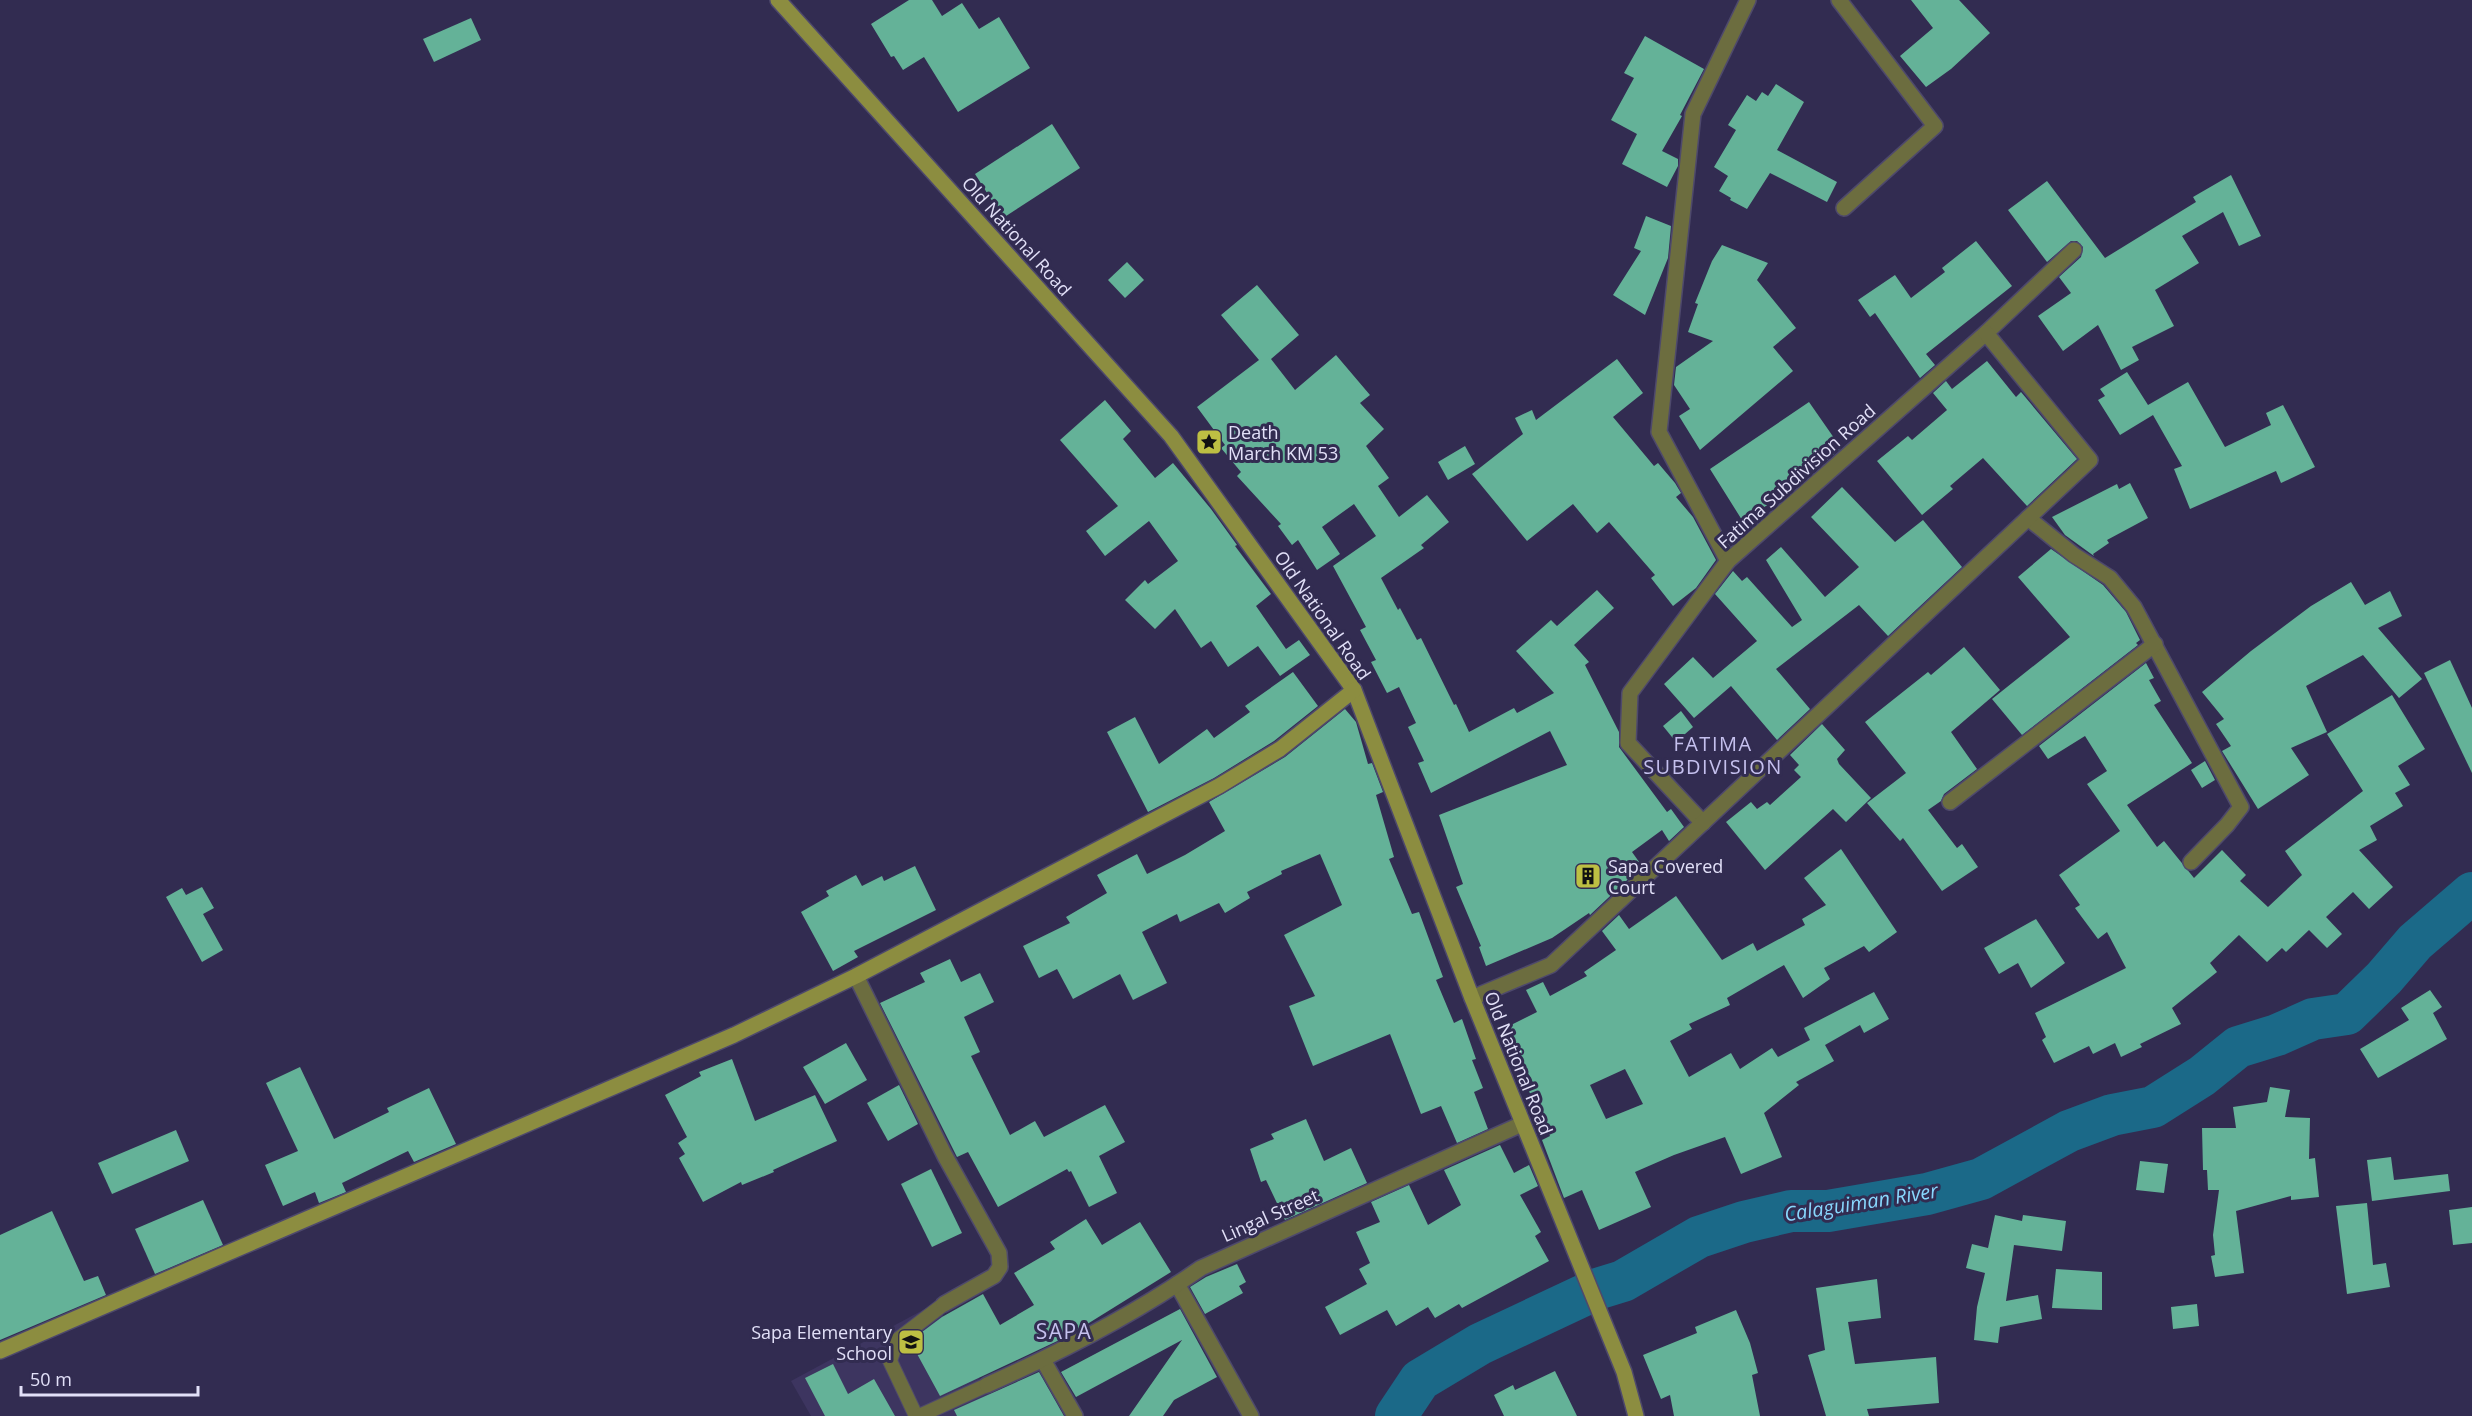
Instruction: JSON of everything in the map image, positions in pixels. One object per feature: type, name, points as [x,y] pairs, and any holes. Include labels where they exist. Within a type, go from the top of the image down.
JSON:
[{"type":"main road","name":"Old National Road","points":[[778,0],[1172,436],[1354,690],[1472,998],[1624,1372],[1636,1416]]},
{"type":"main road","points":[[0,1351],[734,1035],[856,976],[1219,786],[1280,749],[1354,690]]},
{"type":"street","points":[[1728,561],[1659,432],[1693,114],[1748,0]]},
{"type":"street","points":[[1839,0],[1935,126],[1844,208]]},
{"type":"street","name":"Fatima Subdivision Road","points":[[1703,823],[1628,743],[1629,693],[1728,561],[1986,333],[2074,250]]},
{"type":"street","points":[[1472,998],[1551,965],[2090,460],[1986,333]]},
{"type":"street","points":[[2028,518],[2074,555],[2110,578],[2134,607],[2241,807],[2227,825],[2190,862]]},
{"type":"street","points":[[1950,802],[2155,644]]},
{"type":"street","points":[[856,976],[945,1156],[999,1253],[1000,1267],[994,1276],[944,1304]]},
{"type":"street","name":"Lingal Street","points":[[987,1385],[1043,1360],[1201,1268],[1522,1124]]},
{"type":"street","points":[[1177,1284],[1251,1416]]},
{"type":"street","points":[[1043,1360],[1076,1416]]},
{"type":"lane","points":[[944,1304],[897,1340],[890,1361],[917,1416],[987,1385]]},
{"type":"shaded area","name":"Sapa Elementary School","points":[[936,1303],[1001,1416],[811,1416],[791,1381]]},
{"type":"building","points":[[909,0],[932,0],[942,16],[962,3],[979,29],[999,17],[1030,68],[958,112],[924,57],[903,70],[894,56],[891,57],[871,24]]},
{"type":"building","points":[[1911,0],[1959,0],[1990,33],[1951,69],[1926,87],[1900,56],[1933,28]]},
{"type":"building","points":[[471,18],[481,40],[434,62],[423,39]]},
{"type":"building","points":[[1645,36],[1704,69],[1680,115],[1682,116],[1662,151],[1678,159],[1678,166],[1667,187],[1622,164],[1637,134],[1611,120],[1634,78],[1624,73]]},
{"type":"building","points":[[1776,84],[1804,102],[1777,150],[1837,182],[1827,202],[1770,173],[1747,209],[1719,191],[1728,176],[1714,167],[1736,130],[1728,125],[1747,95],[1756,101],[1762,92],[1768,96]]},
{"type":"building","points":[[1052,124],[1080,168],[1003,218],[975,174]]},
{"type":"building","points":[[2231,175],[2261,236],[2239,246],[2223,212],[2182,236],[2199,263],[2155,290],[2174,326],[2132,347],[2139,360],[2121,370],[2098,325],[2063,351],[2038,316],[2071,293],[2059,277],[2081,257],[2083,247],[2077,241],[2071,241],[2047,262],[2008,210],[2047,181],[2105,258],[2196,202],[2193,197]]},
{"type":"building","points":[[1646,216],[1671,226],[1668,258],[1645,315],[1613,295],[1641,251],[1634,248]]},
{"type":"building","points":[[1976,241],[2012,286],[1926,354],[1935,365],[1920,378],[1875,313],[1870,317],[1858,300],[1895,275],[1911,298],[1945,272],[1942,268]]},
{"type":"building","points":[[1722,245],[1768,263],[1757,280],[1796,328],[1773,347],[1793,371],[1700,450],[1679,416],[1690,409],[1674,385],[1676,367],[1713,341],[1688,332],[1698,304],[1695,303],[1712,261]]},
{"type":"building","points":[[1127,262],[1144,280],[1125,298],[1108,280]]},
{"type":"building","points":[[1257,285],[1299,335],[1271,359],[1295,390],[1336,355],[1370,395],[1360,403],[1384,429],[1366,446],[1389,478],[1378,486],[1399,517],[1427,495],[1449,522],[1421,545],[1424,548],[1381,578],[1417,640],[1421,638],[1469,732],[1514,708],[1517,713],[1554,693],[1516,651],[1551,620],[1557,626],[1597,590],[1614,608],[1574,645],[1589,662],[1585,665],[1619,732],[1619,747],[1667,812],[1671,809],[1684,827],[1669,841],[1662,830],[1632,852],[1642,866],[1590,915],[1589,913],[1552,938],[1486,966],[1479,947],[1481,946],[1456,887],[1463,884],[1439,815],[1567,765],[1550,731],[1431,793],[1418,763],[1424,761],[1408,727],[1416,723],[1399,687],[1387,693],[1371,662],[1376,660],[1360,630],[1366,627],[1333,566],[1376,536],[1354,504],[1322,527],[1340,554],[1317,570],[1298,540],[1292,545],[1278,526],[1281,524],[1237,476],[1241,472],[1221,448],[1225,445],[1197,407],[1259,360],[1221,315]]},
{"type":"building","points":[[1617,359],[1643,393],[1613,417],[1654,466],[1658,463],[1675,483],[1681,493],[1676,497],[1693,517],[1716,560],[1696,588],[1673,606],[1651,578],[1655,575],[1609,522],[1597,533],[1573,504],[1527,541],[1472,474],[1523,434],[1515,418],[1532,410],[1536,420]]},
{"type":"building","points":[[1987,361],[2016,397],[2021,392],[2077,459],[2027,506],[1983,458],[1950,486],[1953,489],[1922,515],[1877,461],[1908,436],[1912,440],[1947,410],[1933,393],[1946,381],[1952,389]]},
{"type":"building","points":[[2127,372],[2148,405],[2188,382],[2225,447],[2271,425],[2266,413],[2283,405],[2315,467],[2281,483],[2276,471],[2190,509],[2174,469],[2182,466],[2153,415],[2120,435],[2098,400],[2105,396],[2100,389]]},
{"type":"building","points":[[1105,400],[1131,431],[1123,439],[1155,478],[1173,463],[1211,509],[1271,594],[1256,606],[1286,649],[1299,640],[1310,655],[1280,676],[1258,646],[1228,667],[1211,641],[1201,648],[1175,609],[1155,629],[1125,600],[1145,580],[1148,584],[1178,561],[1149,521],[1105,556],[1086,531],[1118,506],[1060,440]]},
{"type":"building","points":[[1809,402],[1841,448],[1781,493],[1783,496],[1742,520],[1710,469]]},
{"type":"building","points":[[1465,446],[1475,464],[1448,480],[1438,462]]},
{"type":"building","points":[[2130,483],[2148,518],[2107,540],[2109,543],[2093,554],[2094,556],[2065,535],[2052,517],[2117,484],[2119,489]]},
{"type":"building","points":[[1842,487],[1895,542],[1923,520],[1962,567],[1888,636],[1859,605],[1776,669],[1810,709],[1777,740],[1731,686],[1694,718],[1664,684],[1693,657],[1713,678],[1757,641],[1715,594],[1733,571],[1742,581],[1747,577],[1792,627],[1802,620],[1766,560],[1781,547],[1825,597],[1859,567],[1811,517]]},
{"type":"building","points":[[2051,549],[2103,585],[2126,612],[2140,640],[2136,643],[2138,645],[2022,735],[1992,699],[2070,637],[2018,577]]},
{"type":"building","points":[[2351,582],[2365,605],[2390,591],[2402,616],[2378,628],[2422,679],[2399,698],[2363,655],[2306,686],[2327,732],[2291,748],[2309,775],[2258,809],[2222,751],[2231,746],[2216,724],[2224,719],[2202,692],[2251,651],[2311,606]]},
{"type":"building","points":[[1964,647],[2000,690],[1951,732],[1977,769],[1944,794],[1941,801],[1928,810],[1957,848],[1962,844],[1978,867],[1942,891],[1903,838],[1900,841],[1867,803],[1906,773],[1865,722],[1928,672],[1931,675]]},
{"type":"building","points":[[2450,660],[2472,708],[2472,773],[2424,673]]},
{"type":"building","points":[[2146,663],[2154,678],[2149,680],[2161,701],[2154,705],[2192,763],[2127,805],[2157,847],[2164,841],[2194,878],[2222,850],[2246,875],[2240,881],[2268,907],[2302,875],[2285,851],[2363,791],[2327,734],[2392,695],[2425,749],[2398,766],[2410,785],[2395,793],[2403,806],[2370,826],[2377,840],[2359,850],[2393,887],[2369,909],[2353,892],[2326,917],[2342,934],[2327,948],[2309,930],[2286,952],[2282,948],[2267,962],[2239,935],[2210,963],[2217,972],[2172,1008],[2181,1024],[2140,1044],[2142,1047],[2121,1057],[2115,1043],[2093,1054],[2089,1046],[2054,1063],[2042,1040],[2046,1037],[2035,1013],[2126,968],[2107,932],[2098,939],[2075,908],[2080,905],[2059,875],[2120,831],[2087,784],[2107,771],[2085,736],[2048,759],[2039,746]]},
{"type":"building","points":[[1293,672],[1318,706],[1274,741],[1214,778],[1148,812],[1107,732],[1135,717],[1159,764],[1207,729],[1214,738],[1250,712],[1245,706]]},
{"type":"building","points":[[1345,709],[1356,722],[1368,764],[1372,763],[1383,792],[1376,795],[1394,857],[1389,859],[1412,914],[1419,912],[1443,977],[1436,980],[1454,1023],[1462,1019],[1476,1059],[1472,1060],[1483,1088],[1474,1092],[1488,1129],[1457,1143],[1441,1106],[1421,1114],[1390,1034],[1313,1066],[1289,1006],[1315,996],[1284,935],[1342,905],[1320,854],[1281,871],[1282,874],[1247,892],[1250,898],[1225,913],[1219,903],[1180,922],[1177,914],[1142,932],[1167,983],[1133,1000],[1120,974],[1073,999],[1057,969],[1039,978],[1023,946],[1070,923],[1066,917],[1107,893],[1097,875],[1137,854],[1147,874],[1225,831],[1209,802],[1285,757]]},
{"type":"building","points":[[1681,711],[1693,727],[1676,742],[1663,726]]},
{"type":"building","points":[[1822,724],[1845,750],[1837,759],[1839,764],[1871,798],[1846,822],[1833,809],[1765,870],[1726,822],[1751,802],[1757,809],[1767,802],[1770,805],[1801,777],[1794,770],[1799,765],[1790,755]]},
{"type":"building","points":[[2205,761],[2215,780],[2202,788],[2191,770]]},
{"type":"building","points":[[1841,849],[1897,932],[1869,952],[1864,946],[1824,968],[1830,979],[1803,998],[1784,965],[1727,998],[1730,1005],[1689,1024],[1692,1029],[1670,1041],[1689,1077],[1731,1053],[1740,1069],[1772,1048],[1778,1057],[1810,1040],[1804,1028],[1874,992],[1889,1019],[1864,1033],[1860,1025],[1825,1045],[1834,1061],[1796,1082],[1799,1085],[1764,1113],[1782,1157],[1741,1174],[1725,1137],[1674,1155],[1635,1172],[1651,1207],[1599,1230],[1582,1190],[1564,1198],[1542,1140],[1550,1136],[1527,1087],[1534,1084],[1503,1029],[1537,1012],[1526,990],[1543,982],[1550,996],[1587,976],[1584,972],[1616,950],[1602,931],[1619,915],[1629,929],[1676,896],[1722,960],[1753,943],[1757,951],[1805,925],[1802,919],[1826,905],[1804,878]],"holes":[[[1625,1069],[1643,1104],[1606,1119],[1590,1085]]]},
{"type":"building","points":[[915,866],[936,910],[854,951],[858,957],[833,971],[801,912],[829,896],[826,891],[856,875],[862,886],[882,876],[884,881]]},
{"type":"building","points":[[202,887],[214,908],[203,914],[223,950],[202,962],[166,897],[182,888],[186,895]]},
{"type":"building","points":[[2036,919],[2065,963],[2031,988],[2018,963],[1999,974],[1984,948]]},
{"type":"building","points":[[950,959],[961,982],[980,973],[994,1002],[964,1017],[980,1052],[971,1056],[1010,1135],[1035,1121],[1044,1137],[1105,1105],[1125,1142],[1099,1156],[1117,1193],[1089,1207],[1071,1171],[1067,1169],[998,1207],[968,1152],[957,1157],[880,1003],[925,982],[920,973]]},
{"type":"building","points":[[2430,990],[2442,1007],[2433,1013],[2447,1039],[2378,1078],[2360,1049],[2409,1020],[2401,1008]]},
{"type":"building","points":[[846,1043],[867,1080],[825,1104],[803,1067]]},
{"type":"building","points":[[732,1059],[755,1121],[815,1095],[837,1141],[773,1170],[774,1172],[742,1185],[741,1182],[703,1202],[679,1158],[685,1154],[678,1143],[687,1137],[665,1095],[701,1076],[699,1072]]},
{"type":"building","points":[[300,1067],[334,1139],[389,1112],[387,1108],[429,1088],[456,1144],[414,1162],[408,1151],[342,1183],[346,1192],[319,1203],[315,1192],[283,1206],[265,1165],[298,1151],[266,1083]]},
{"type":"building","points":[[899,1085],[918,1124],[888,1141],[867,1103]]},
{"type":"building","points":[[2270,1087],[2290,1090],[2285,1117],[2310,1118],[2309,1159],[2315,1158],[2319,1197],[2291,1200],[2291,1196],[2236,1211],[2244,1273],[2215,1277],[2211,1256],[2215,1255],[2213,1235],[2219,1190],[2208,1190],[2207,1170],[2203,1170],[2202,1128],[2236,1128],[2233,1107],[2267,1102]]},
{"type":"building","points":[[1306,1119],[1324,1161],[1351,1148],[1367,1183],[1285,1220],[1266,1180],[1261,1182],[1250,1149],[1274,1139],[1271,1134]]},
{"type":"building","points":[[176,1130],[189,1161],[112,1194],[98,1163]]},
{"type":"building","points":[[1500,1145],[1514,1173],[1529,1165],[1538,1186],[1520,1195],[1541,1232],[1535,1236],[1549,1261],[1462,1308],[1459,1304],[1435,1318],[1428,1307],[1396,1326],[1387,1310],[1340,1335],[1325,1307],[1367,1284],[1359,1269],[1370,1263],[1356,1232],[1380,1222],[1371,1202],[1409,1185],[1428,1225],[1461,1205],[1444,1170]]},
{"type":"building","points":[[2391,1157],[2394,1180],[2448,1174],[2450,1191],[2372,1201],[2367,1160]]},
{"type":"building","points":[[2140,1161],[2168,1164],[2164,1193],[2136,1190]]},
{"type":"building","points":[[931,1169],[962,1233],[932,1247],[901,1184]]},
{"type":"building","points":[[203,1200],[223,1245],[155,1274],[135,1229]]},
{"type":"building","points":[[2367,1203],[2373,1265],[2386,1263],[2390,1287],[2347,1294],[2336,1206]]},
{"type":"building","points":[[2472,1207],[2472,1243],[2453,1245],[2449,1210]]},
{"type":"building","points":[[52,1211],[84,1281],[98,1276],[106,1295],[0,1340],[0,1235]]},
{"type":"building","points":[[1995,1215],[2022,1221],[2023,1215],[2066,1221],[2062,1251],[2014,1245],[2006,1301],[2038,1295],[2042,1319],[2000,1327],[1998,1343],[1974,1340],[1977,1307],[1985,1273],[1966,1268],[1972,1244],[1988,1248]]},
{"type":"building","points":[[1086,1219],[1102,1245],[1140,1222],[1171,1272],[1068,1336],[940,1396],[910,1341],[942,1317],[983,1294],[1000,1325],[1034,1305],[1014,1273],[1055,1249],[1050,1242]]},
{"type":"building","points":[[1237,1264],[1246,1282],[1239,1286],[1243,1293],[1205,1314],[1190,1287],[1206,1277]]},
{"type":"building","points":[[2056,1269],[2102,1272],[2102,1310],[2052,1308]]},
{"type":"building","points":[[1877,1279],[1881,1318],[1848,1322],[1855,1364],[1936,1357],[1939,1403],[1867,1409],[1869,1416],[1826,1416],[1808,1355],[1825,1350],[1816,1288]]},
{"type":"building","points":[[2197,1304],[2199,1326],[2173,1329],[2171,1307]]},
{"type":"building","points":[[1180,1309],[1217,1377],[1174,1400],[1163,1416],[1129,1416],[1182,1340],[1076,1397],[1061,1372]]},
{"type":"building","points":[[1736,1310],[1750,1343],[1758,1373],[1752,1375],[1760,1416],[1674,1416],[1670,1395],[1661,1399],[1643,1355],[1697,1333],[1695,1327]]},
{"type":"building","points":[[833,1364],[848,1394],[874,1379],[895,1416],[825,1416],[805,1378]]},
{"type":"building","points":[[1555,1371],[1577,1416],[1504,1416],[1494,1395],[1513,1385],[1515,1390]]},
{"type":"building","points":[[1039,1372],[1064,1416],[957,1416],[954,1410]]},
{"type":"waterway","name":"Calaguiman River","points":[[1396,1416],[1420,1380],[1480,1344],[1597,1289],[1623,1281],[1699,1237],[1744,1222],[1791,1211],[1828,1211],[1927,1194],[1981,1179],[2069,1131],[2112,1115],[2153,1107],[2202,1076],[2238,1047],[2277,1035],[2313,1019],[2347,1014],[2384,978],[2415,942],[2472,893]]},
{"type":"place","name":"Death March KM 53","points":[[1209,442]]},
{"type":"place","name":"Sapa Covered Court","points":[[1588,876]]},
{"type":"place","name":"Sapa Elementary School","points":[[911,1342]]},
{"type":"district","name":"FATIMA SUBDIVISION","points":[[1713,754]]},
{"type":"district","name":"SAPA","points":[[1064,1331]]}]
